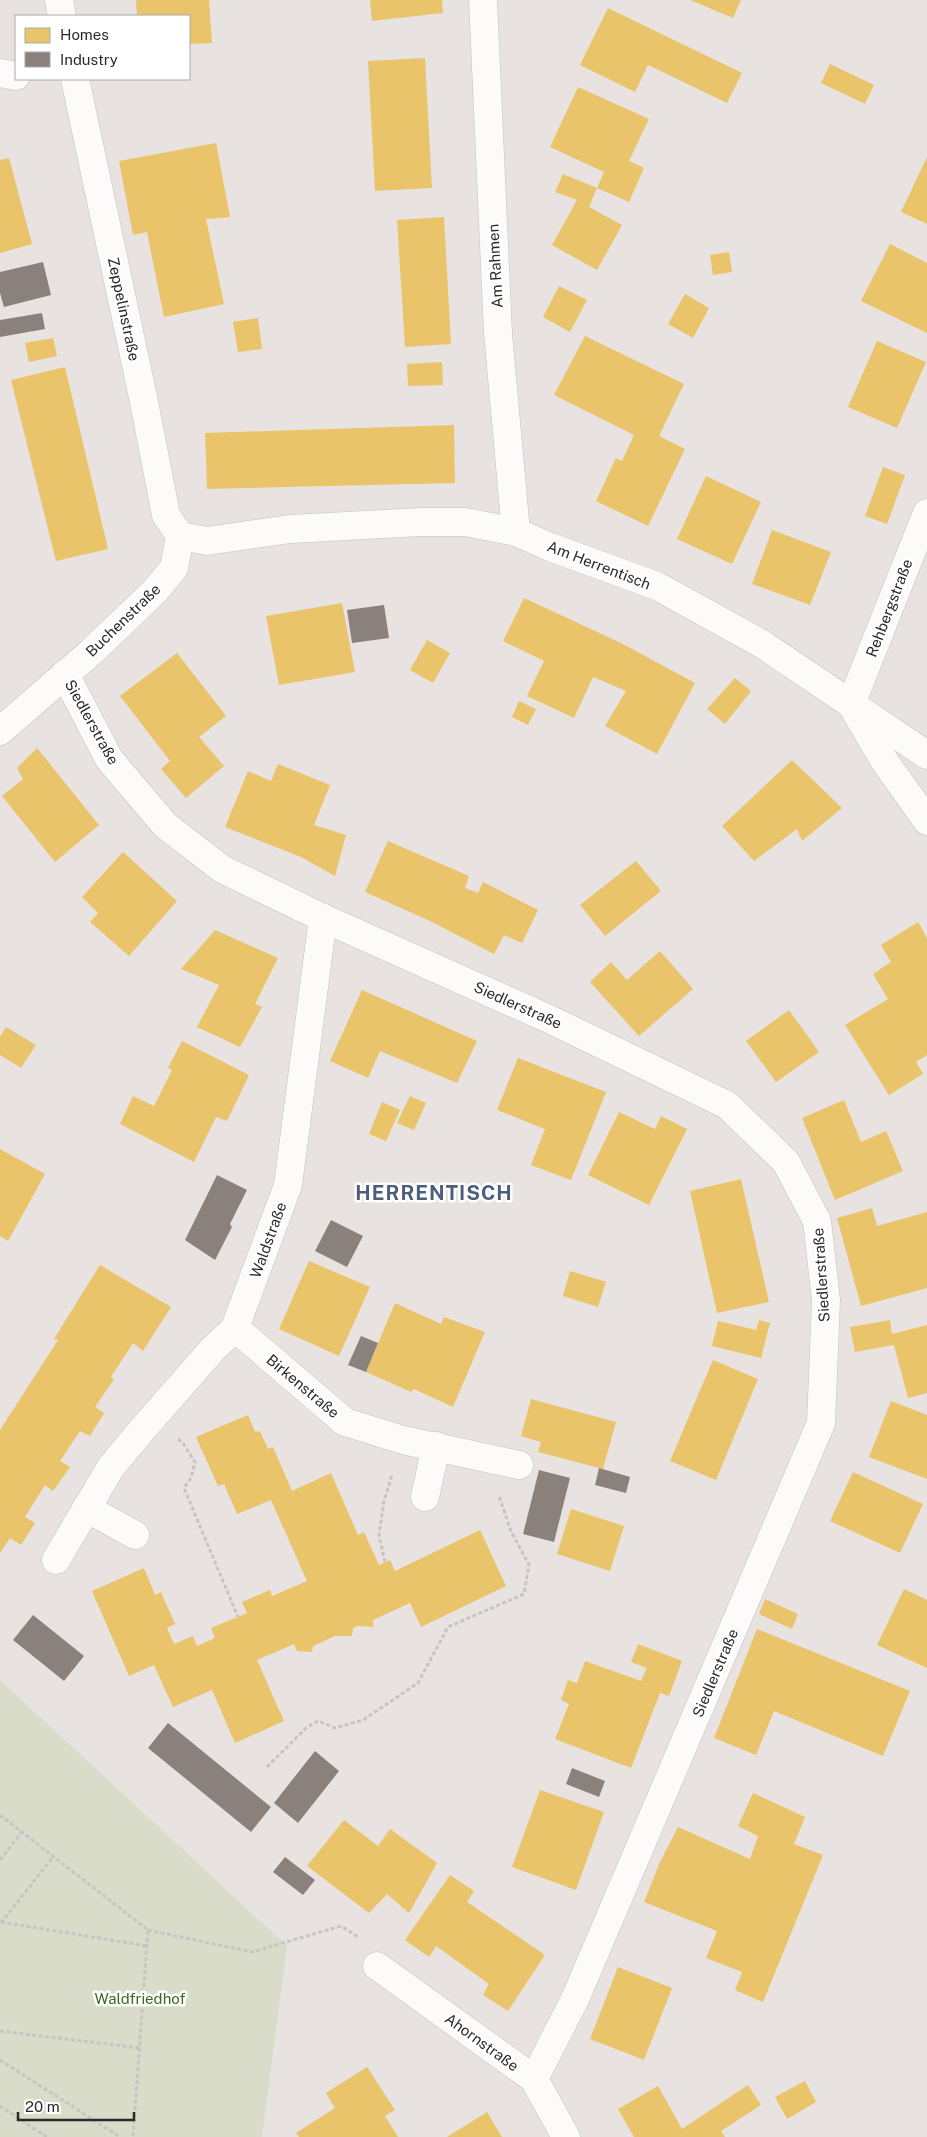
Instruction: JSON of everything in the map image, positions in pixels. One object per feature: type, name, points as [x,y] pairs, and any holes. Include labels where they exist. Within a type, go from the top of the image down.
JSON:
[{"type":"street","points":[[59,0],[62,15]]},
{"type":"street","name":"Am Rahmen","points":[[483,0],[498,333],[516,532]]},
{"type":"street","points":[[0,73],[15,76]]},
{"type":"street","name":"Zeppelinstraße","points":[[75,80],[144,402],[166,515],[180,536]]},
{"type":"street","name":"Rehbergstraße","points":[[851,704],[927,513]]},
{"type":"street","name":"Am Herrentisch","points":[[180,536],[207,541],[290,529],[421,522],[465,522],[516,532],[550,547],[657,586],[762,644],[851,704],[885,762],[927,821]]},
{"type":"street","name":"Buchenstraße","points":[[0,731],[155,591],[174,568],[180,536]]},
{"type":"street","name":"Siedlerstraße","points":[[65,674],[109,758],[165,825],[222,868],[323,918],[549,1019],[727,1105],[786,1162],[817,1221],[826,1300],[822,1423],[575,1999],[534,2079]]},
{"type":"street","points":[[851,704],[927,755]]},
{"type":"street","name":"Waldstraße","points":[[56,1560],[111,1467],[212,1350],[235,1328],[288,1185],[323,918]]},
{"type":"street","name":"Birkenstraße","points":[[235,1328],[345,1422],[403,1440],[510,1463]]},
{"type":"street","points":[[425,1497],[436,1446]]},
{"type":"street","points":[[86,1508],[135,1535]]},
{"type":"street","name":"Ahornstraße","points":[[377,1966],[534,2079],[566,2137]]},
{"type":"path","points":[[151,1419],[183,1443],[195,1462],[192,1478],[184,1488],[238,1617]]},
{"type":"path","points":[[385,1562],[379,1535],[380,1526],[384,1501],[403,1440]]},
{"type":"path","points":[[267,1767],[306,1728],[318,1721],[335,1728],[363,1720],[418,1683],[448,1627],[524,1594],[529,1565],[511,1531],[498,1494],[510,1463]]},
{"type":"path","points":[[0,1815],[148,1930],[252,1952],[341,1926],[372,1947],[377,1966]]},
{"type":"path","points":[[0,1860],[22,1832]]},
{"type":"path","points":[[53,1856],[1,1923],[147,1946]]},
{"type":"path","points":[[133,2137],[148,1930]]},
{"type":"path","points":[[0,2031],[139,2048]]},
{"type":"path","points":[[0,2060],[120,2137]]},
{"type":"path","points":[[0,2106],[47,2137]]},
{"type":"green space","name":"Waldfriedhof","points":[[0,1680],[287,1946],[262,2137],[0,2137]]},
{"type":"building: Homes","points":[[136,0],[209,0],[212,43],[190,44],[190,15],[137,15]]},
{"type":"building: Homes","points":[[370,0],[442,0],[443,13],[372,21]]},
{"type":"building: Homes","points":[[690,0],[741,0],[733,18]]},
{"type":"building: Homes","points":[[608,8],[742,73],[727,103],[648,65],[635,92],[580,65]]},
{"type":"building: Homes","points":[[425,58],[432,188],[375,191],[368,61]]},
{"type":"building: Homes","points":[[830,64],[874,85],[865,104],[821,83]]},
{"type":"building: Homes","points":[[578,87],[649,119],[629,161],[644,168],[629,202],[597,188],[604,172],[550,147]]},
{"type":"building: Homes","points":[[216,143],[230,217],[206,219],[224,304],[164,317],[147,232],[133,235],[119,161]]},
{"type":"building: Homes","points":[[927,157],[927,224],[901,212]]},
{"type":"building: Homes","points":[[9,158],[32,244],[0,253],[0,160]]},
{"type":"building: Homes","points":[[563,174],[597,188],[589,207],[622,225],[597,270],[552,245],[577,200],[555,192]]},
{"type":"building: Homes","points":[[444,217],[451,344],[405,347],[397,220]]},
{"type":"building: Homes","points":[[890,244],[927,263],[927,333],[861,301]]},
{"type":"building: Homes","points":[[729,252],[732,272],[713,275],[710,255]]},
{"type":"building: Homes","points":[[559,286],[587,300],[570,332],[543,317]]},
{"type":"building: Homes","points":[[685,294],[709,308],[693,338],[668,324]]},
{"type":"building: Homes","points":[[258,318],[262,349],[238,352],[233,322]]},
{"type":"building: Homes","points":[[585,336],[684,384],[659,436],[685,449],[648,526],[596,501],[616,458],[622,461],[634,435],[554,395]]},
{"type":"building: Homes","points":[[53,338],[57,356],[29,362],[25,343]]},
{"type":"building: Homes","points":[[877,341],[926,362],[897,428],[848,407]]},
{"type":"building: Homes","points":[[442,362],[443,385],[408,386],[407,364]]},
{"type":"building: Homes","points":[[65,367],[108,549],[56,561],[11,380]]},
{"type":"building: Homes","points":[[454,425],[455,483],[207,489],[205,433]]},
{"type":"building: Homes","points":[[883,467],[905,475],[887,524],[865,516]]},
{"type":"building: Homes","points":[[706,476],[761,502],[732,564],[677,539]]},
{"type":"building: Homes","points":[[772,530],[831,552],[810,605],[752,584]]},
{"type":"building: Homes","points":[[524,598],[621,643],[695,683],[657,754],[605,726],[626,691],[593,677],[574,718],[527,696],[544,661],[503,641]]},
{"type":"building: Homes","points":[[342,603],[355,672],[279,685],[266,616]]},
{"type":"building: Homes","points":[[427,640],[450,653],[433,683],[410,670]]},
{"type":"building: Homes","points":[[177,653],[226,716],[199,737],[224,766],[186,798],[161,769],[170,761],[120,696]]},
{"type":"building: Homes","points":[[735,678],[751,691],[725,724],[707,709]]},
{"type":"building: Homes","points":[[519,701],[536,709],[528,725],[512,717]]},
{"type":"building: Homes","points":[[37,748],[99,825],[55,862],[2,796],[23,779],[17,768]]},
{"type":"building: Homes","points":[[792,760],[842,808],[802,841],[797,829],[754,861],[722,826]]},
{"type":"building: Homes","points":[[278,764],[330,785],[314,825],[346,835],[335,876],[301,857],[225,827],[248,771],[271,781]]},
{"type":"building: Homes","points":[[388,841],[469,876],[465,888],[478,893],[483,882],[538,910],[522,943],[504,935],[494,954],[430,921],[365,892]]},
{"type":"building: Homes","points":[[123,852],[177,901],[129,956],[90,922],[98,913],[82,897]]},
{"type":"building: Homes","points":[[636,861],[661,891],[605,936],[580,905]]},
{"type":"building: Homes","points":[[918,922],[927,938],[927,1055],[916,1062],[923,1074],[889,1095],[845,1025],[888,999],[873,974],[891,962],[881,945]]},
{"type":"building: Homes","points":[[215,930],[278,958],[255,1004],[262,1007],[240,1047],[197,1027],[219,985],[181,969]]},
{"type":"building: Homes","points":[[660,951],[693,989],[639,1036],[590,982],[611,962],[627,980]]},
{"type":"building: Homes","points":[[362,990],[477,1041],[457,1083],[380,1051],[368,1078],[330,1061]]},
{"type":"building: Homes","points":[[789,1010],[819,1052],[776,1082],[746,1041]]},
{"type":"building: Homes","points":[[6,1027],[36,1045],[21,1068],[0,1055],[0,1037]]},
{"type":"building: Homes","points":[[182,1041],[249,1075],[227,1121],[216,1117],[194,1162],[120,1124],[133,1096],[154,1106],[172,1070],[168,1068]]},
{"type":"building: Homes","points":[[518,1058],[606,1092],[571,1180],[531,1165],[545,1129],[497,1110]]},
{"type":"building: Homes","points":[[410,1096],[426,1103],[414,1130],[397,1123]]},
{"type":"building: Homes","points":[[844,1100],[861,1142],[886,1131],[903,1171],[835,1200],[802,1118]]},
{"type":"building: Homes","points":[[382,1102],[400,1110],[386,1141],[369,1134]]},
{"type":"building: Homes","points":[[619,1112],[655,1129],[661,1116],[687,1129],[649,1205],[588,1175]]},
{"type":"building: Homes","points":[[0,1149],[45,1174],[8,1241],[0,1236]]},
{"type":"building: Homes","points":[[741,1179],[769,1302],[717,1313],[690,1191]]},
{"type":"building: Homes","points":[[872,1208],[877,1226],[927,1212],[927,1288],[861,1306],[837,1218]]},
{"type":"building: Homes","points":[[309,1261],[370,1287],[339,1356],[279,1329]]},
{"type":"building: Homes","points":[[100,1265],[171,1307],[143,1351],[133,1343],[111,1377],[114,1379],[95,1407],[104,1413],[90,1436],[80,1431],[60,1461],[70,1467],[53,1491],[45,1485],[25,1517],[35,1523],[21,1545],[10,1538],[0,1553],[0,1430],[58,1340],[54,1339]]},
{"type":"building: Homes","points":[[570,1271],[606,1282],[598,1307],[563,1296]]},
{"type":"building: Homes","points":[[395,1303],[441,1324],[444,1317],[485,1332],[453,1407],[414,1389],[411,1392],[366,1372]]},
{"type":"building: Homes","points":[[759,1320],[770,1323],[761,1358],[712,1346],[718,1321],[756,1330]]},
{"type":"building: Homes","points":[[890,1320],[892,1334],[927,1325],[927,1393],[908,1398],[894,1345],[855,1352],[850,1327]]},
{"type":"building: Homes","points":[[713,1360],[758,1379],[716,1480],[670,1461]]},
{"type":"building: Homes","points":[[531,1399],[616,1422],[603,1469],[538,1452],[541,1442],[521,1436]]},
{"type":"building: Homes","points":[[891,1401],[927,1415],[927,1479],[869,1457]]},
{"type":"building: Homes","points":[[248,1415],[255,1432],[260,1431],[268,1449],[273,1447],[292,1491],[331,1473],[358,1535],[364,1532],[379,1565],[390,1560],[395,1571],[480,1530],[506,1586],[421,1627],[410,1603],[373,1620],[373,1627],[358,1626],[353,1628],[352,1636],[335,1636],[313,1646],[312,1652],[297,1651],[294,1644],[257,1660],[284,1721],[235,1743],[212,1690],[173,1707],[154,1665],[129,1676],[92,1591],[144,1568],[155,1595],[161,1592],[175,1624],[167,1628],[174,1644],[193,1636],[197,1646],[215,1638],[211,1628],[247,1613],[242,1602],[270,1590],[272,1596],[307,1581],[271,1500],[237,1514],[224,1484],[218,1486],[196,1437]]},
{"type":"building: Homes","points":[[853,1472],[923,1504],[900,1553],[830,1521]]},
{"type":"building: Homes","points":[[571,1509],[624,1526],[610,1571],[557,1554]]},
{"type":"building: Homes","points":[[904,1589],[927,1600],[927,1668],[877,1645]]},
{"type":"building: Homes","points":[[765,1599],[798,1614],[792,1629],[759,1614]]},
{"type":"building: Homes","points":[[757,1629],[910,1691],[883,1756],[774,1711],[756,1755],[714,1738]]},
{"type":"building: Homes","points":[[638,1644],[682,1661],[669,1696],[660,1693],[631,1768],[555,1739],[569,1704],[561,1700],[568,1680],[577,1683],[585,1661],[641,1681],[647,1668],[631,1662]]},
{"type":"building: Homes","points":[[540,1790],[604,1812],[576,1890],[512,1867]]},
{"type":"building: Homes","points":[[753,1793],[805,1817],[794,1844],[823,1855],[763,2002],[735,1990],[742,1972],[706,1958],[717,1931],[644,1902],[660,1862],[678,1827],[750,1859],[758,1836],[738,1826]]},
{"type":"building: Homes","points":[[344,1820],[378,1846],[390,1829],[437,1863],[409,1913],[387,1894],[369,1913],[307,1866]]},
{"type":"building: Homes","points":[[450,1875],[474,1891],[467,1902],[545,1955],[508,2011],[483,1995],[489,1984],[436,1946],[429,1957],[405,1940]]},
{"type":"building: Homes","points":[[618,1967],[672,1988],[644,2060],[590,2039]]},
{"type":"building: Homes","points":[[367,2067],[395,2110],[385,2116],[398,2137],[299,2137],[296,2133],[335,2108],[326,2093]]},
{"type":"building: Homes","points":[[805,2081],[816,2102],[787,2119],[775,2097]]},
{"type":"building: Homes","points":[[748,2085],[761,2105],[721,2131],[725,2137],[634,2137],[618,2109],[658,2086],[682,2129]]},
{"type":"building: Homes","points":[[487,2112],[502,2137],[447,2137]]},
{"type":"building: Industry","points":[[43,262],[51,295],[4,307],[0,293],[0,272]]},
{"type":"building: Industry","points":[[42,313],[45,329],[0,337],[0,320]]},
{"type":"building: Industry","points":[[384,605],[389,638],[352,643],[347,610]]},
{"type":"building: Industry","points":[[217,1175],[247,1190],[230,1224],[232,1227],[215,1260],[185,1240]]},
{"type":"building: Industry","points":[[331,1220],[363,1236],[347,1267],[315,1251]]},
{"type":"building: Industry","points":[[361,1336],[378,1343],[366,1372],[348,1365]]},
{"type":"building: Industry","points":[[599,1468],[630,1477],[626,1493],[595,1485]]},
{"type":"building: Industry","points":[[539,1470],[570,1478],[554,1542],[523,1534]]},
{"type":"building: Industry","points":[[33,1615],[84,1656],[64,1681],[13,1640]]},
{"type":"building: Industry","points":[[168,1723],[271,1807],[251,1832],[148,1748]]},
{"type":"building: Industry","points":[[315,1751],[339,1771],[298,1823],[274,1803]]},
{"type":"building: Industry","points":[[572,1768],[605,1781],[599,1797],[566,1784]]},
{"type":"building: Industry","points":[[285,1857],[315,1880],[303,1895],[273,1872]]},
{"type":"district","name":"HERRENTISCH","points":[[434,1193]]}]
